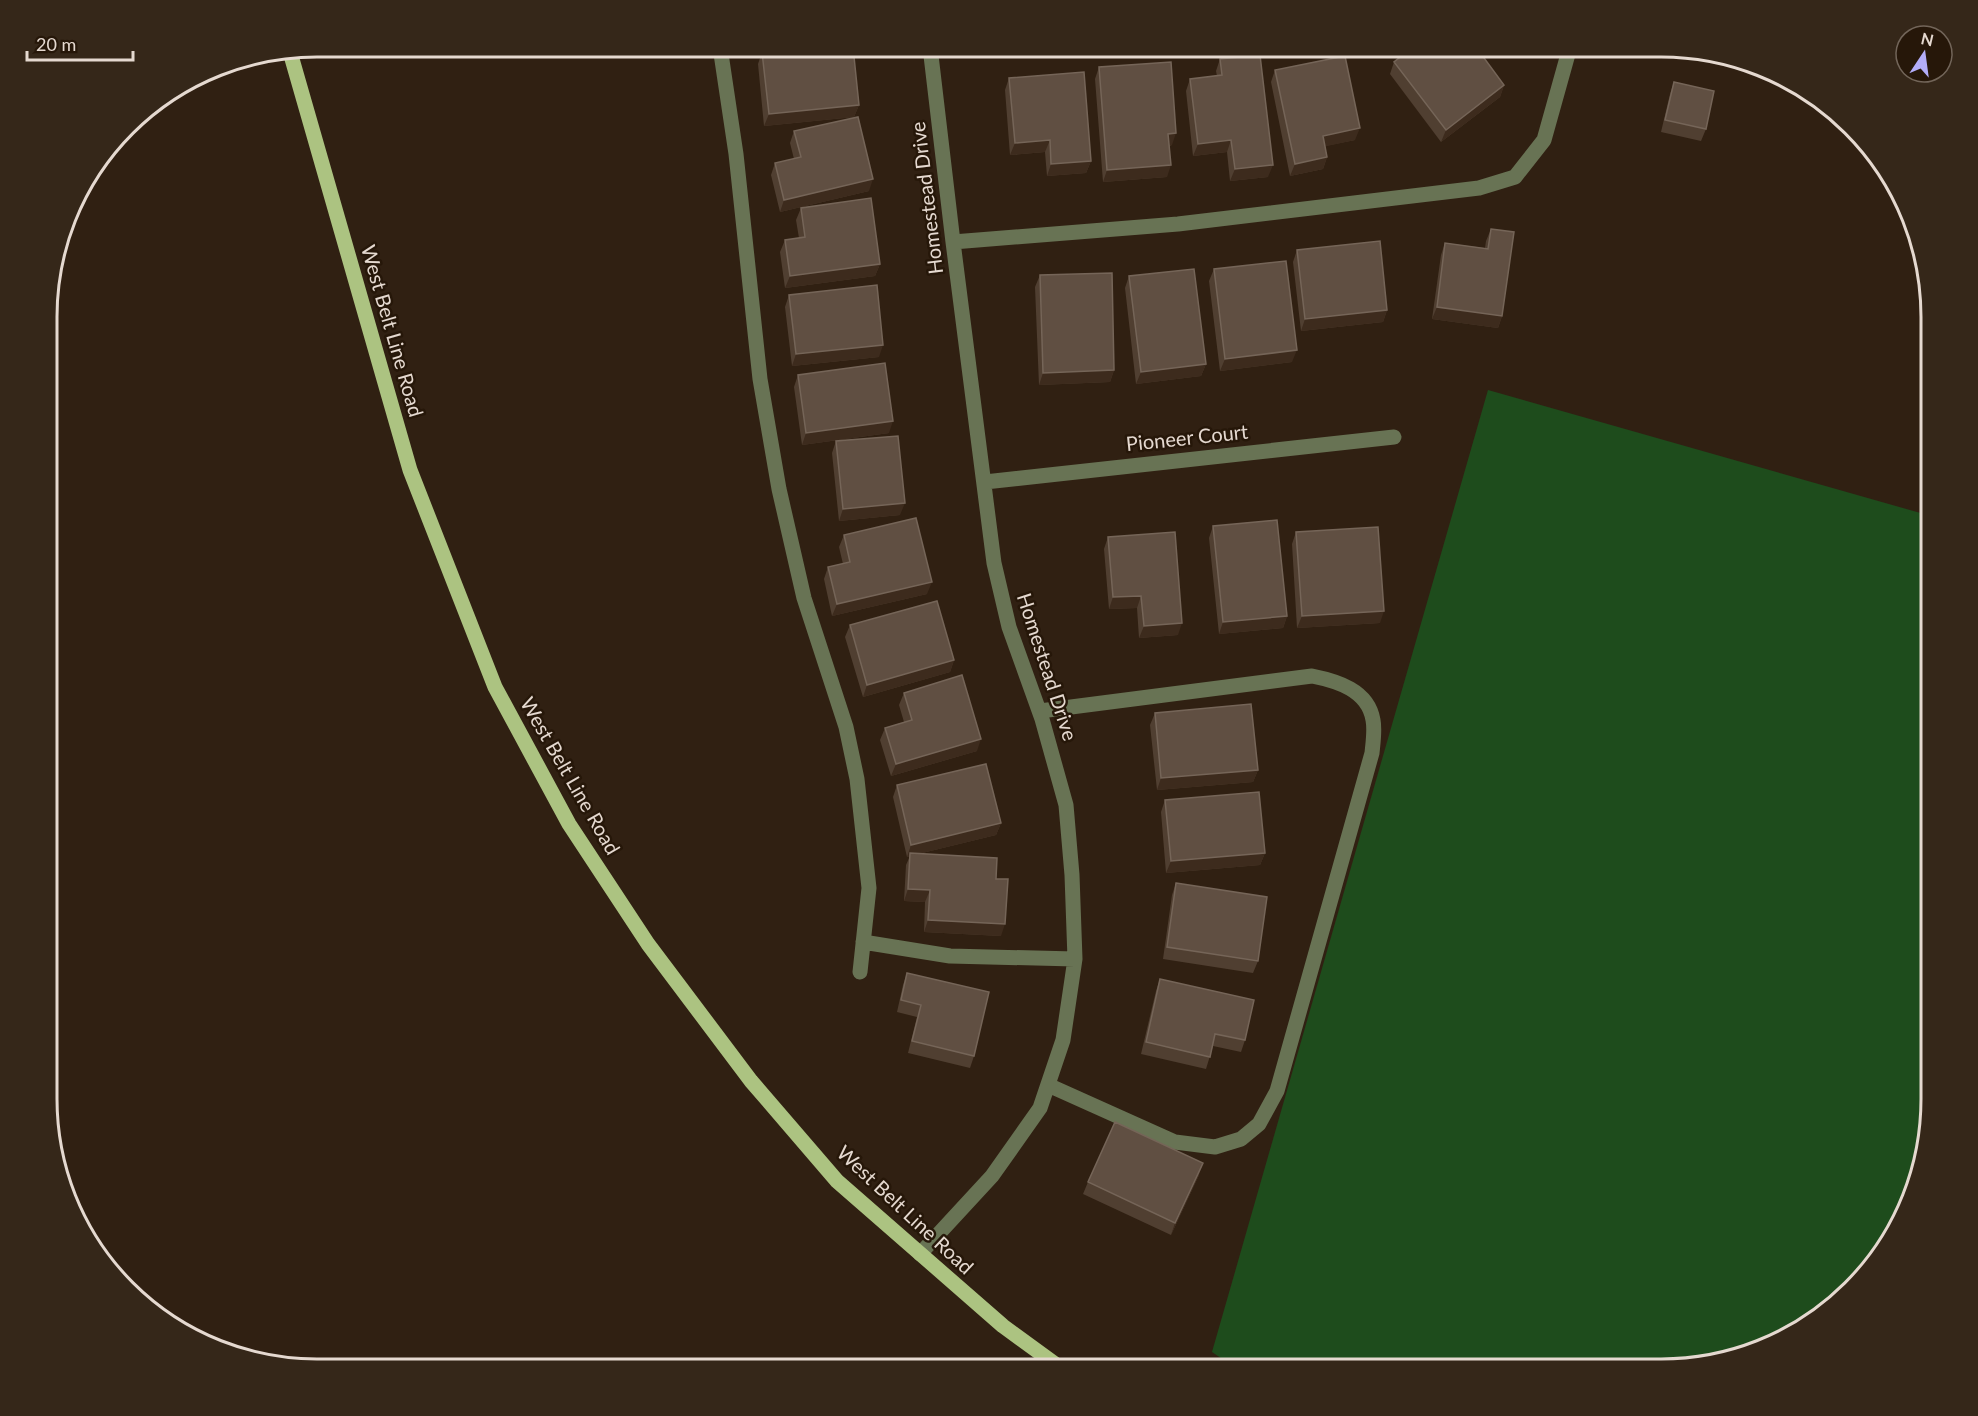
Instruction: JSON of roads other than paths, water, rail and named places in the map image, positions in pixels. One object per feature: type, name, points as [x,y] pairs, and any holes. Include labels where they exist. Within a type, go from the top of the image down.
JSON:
[{"type":"main road","name":"West Belt Line Road","points":[[292,58],[410,470],[495,687],[569,824],[648,944],[751,1081],[837,1181],[1003,1326],[1048,1359]]},
{"type":"street","points":[[721,57],[736,154],[760,379],[779,489],[804,598],[846,727],[857,779],[869,888],[860,972]]},
{"type":"street","name":"Homestead Drive","points":[[920,1254],[992,1176],[1041,1108],[1063,1040],[1075,959],[1072,875],[1066,805],[1040,711],[1008,627],[994,563],[931,57]]},
{"type":"street","points":[[953,243],[1212,220],[1479,188],[1515,177],[1544,140],[1567,57]]},
{"type":"street","name":"Pioneer Court","points":[[985,482],[1394,437]]},
{"type":"street","points":[[1040,711],[1312,676],[1332,680],[1352,688],[1367,704],[1374,720],[1372,753],[1277,1092],[1259,1124],[1241,1139],[1215,1147],[1175,1142],[1048,1085]]},
{"type":"street","points":[[863,942],[950,956],[1075,959]]}]
